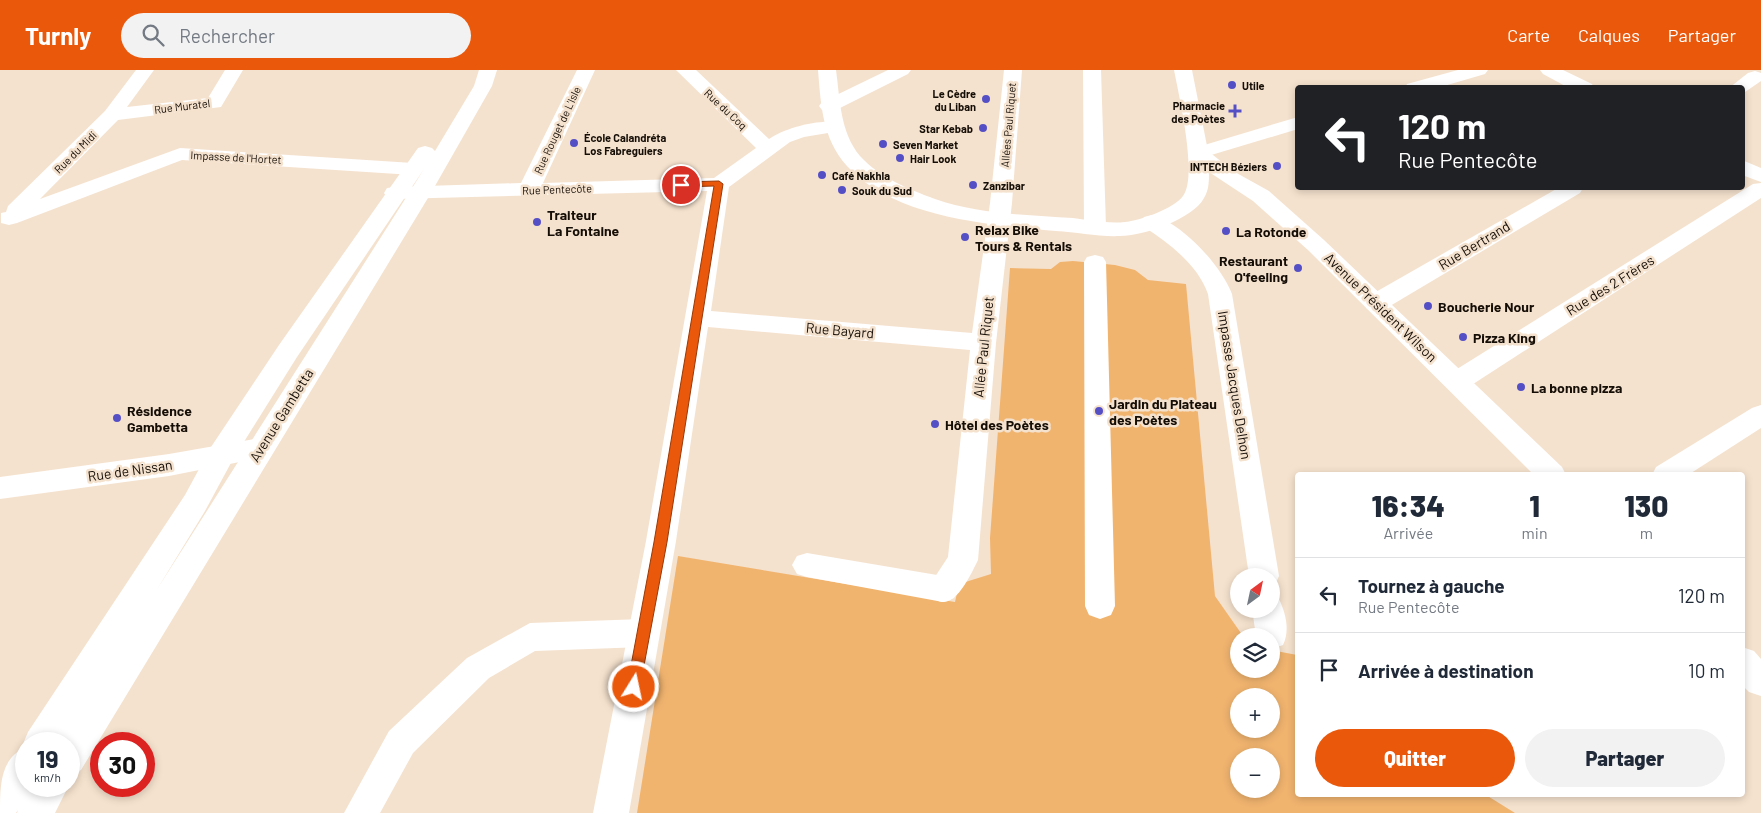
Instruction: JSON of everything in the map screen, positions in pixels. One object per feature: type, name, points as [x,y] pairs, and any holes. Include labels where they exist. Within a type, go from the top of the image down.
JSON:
[{"type":"street","name":"Rue du Midi","points":[[3,221],[112,115],[145,70]]},
{"type":"street","name":"Rue Muratel","points":[[112,115],[214,103],[234,70]]},
{"type":"street","name":"Avenue Gambetta","points":[[80,740],[226,506],[409,185],[481,70]]},
{"type":"street","name":"Avenue Gambetta","points":[[48,732],[195,503],[221,455],[288,351],[483,86],[488,70]]},
{"type":"street","name":"Rue Rouget de L'Isle","points":[[529,189],[586,70]]},
{"type":"street","name":"Rue du Coq","points":[[685,70],[767,148]]},
{"type":"street","points":[[827,70],[831,116],[847,152],[866,174],[895,191],[948,209],[999,219],[1126,229],[1152,222],[1174,213],[1194,197],[1218,192],[1261,196]]},
{"type":"street","points":[[611,813],[719,184],[767,148],[831,116],[902,70]]},
{"type":"street","name":"Allées Paul Riquet","points":[[999,219],[1013,70]]},
{"type":"street","points":[[1092,70],[1095,226]]},
{"type":"street","points":[[1183,70],[1198,153],[1199,178],[1194,197]]},
{"type":"street","points":[[1414,82],[1479,70]]},
{"type":"street","points":[[1549,70],[1579,85]]},
{"type":"street","points":[[1742,85],[1756,75]]},
{"type":"street","points":[[1198,153],[1295,124]]},
{"type":"street","name":"Avenue Président Wilson","points":[[1198,153],[1226,175],[1261,196],[1376,303],[1549,472]]},
{"type":"street","name":"Impasse de l'Hortet","points":[[3,221],[180,154],[409,185]]},
{"type":"street","points":[[1745,168],[1761,176]]},
{"type":"street","name":"Rue Pentecôte","points":[[409,185],[529,189],[719,184]]},
{"type":"street","name":"Rue des 2 Frères","points":[[1458,382],[1761,189]]},
{"type":"street","name":"Rue Bertrand","points":[[1376,303],[1569,190]]},
{"type":"street","name":"Allée Paul Riquet","points":[[943,588],[963,560],[983,343],[999,219]]},
{"type":"street","name":"Impasse Jacques Delhon","points":[[1152,222],[1168,232],[1196,259],[1220,292],[1226,318],[1263,568]]},
{"type":"street","points":[[1095,262],[1100,606]]},
{"type":"street","name":"Rue Bayard","points":[[696,318],[983,343]]},
{"type":"street","points":[[1671,472],[1761,415]]},
{"type":"street","name":"Rue de Nissan","points":[[0,488],[169,465],[260,448]]},
{"type":"street","points":[[807,565],[943,588]]},
{"type":"street","points":[[361,813],[401,742],[478,668],[530,637],[643,633]]},
{"type":"street","points":[[1745,665],[1761,680]]},
{"type":"street","points":[[0,805],[15,782]]},
{"type":"street","points":[[35,813],[45,797]]},
{"type":"shaded area","name":"Jardin du Plateau des Poètes","points":[[1073,261],[1115,265],[1135,270],[1148,280],[1186,284],[1215,596],[1237,628],[1230,628],[1230,678],[1280,678],[1280,652],[1295,655],[1295,797],[1489,797],[1515,813],[637,813],[678,556],[955,602],[959,584],[991,574],[990,538],[1010,268],[1051,269],[1060,262]]},
{"type":"place","name":"Utile","points":[[1232,85]]},
{"type":"place","name":"Le Cèdre du Liban","points":[[986,99]]},
{"type":"place","name":"Pharmacie des Poètes","points":[[1235,111]]},
{"type":"place","name":"Star Kebab","points":[[983,128]]},
{"type":"place","name":"École Calandréta Los Fabreguiers","points":[[574,143]]},
{"type":"place","name":"Seven Market","points":[[883,144]]},
{"type":"place","name":"Hair Look","points":[[900,158]]},
{"type":"place","name":"IN'TECH Béziers","points":[[1277,166]]},
{"type":"place","name":"Café Nakhla","points":[[822,175]]},
{"type":"place","name":"Zanzibar","points":[[973,185]]},
{"type":"place","name":"Souk du Sud","points":[[842,190]]},
{"type":"place","name":"Traiteur La Fontaine","points":[[537,222]]},
{"type":"place","name":"La Rotonde","points":[[1226,231]]},
{"type":"place","name":"Relax Bike Tours & Rentals","points":[[965,237]]},
{"type":"place","name":"Restaurant O'feeling","points":[[1298,268]]},
{"type":"place","name":"Boucherie Nour","points":[[1428,306]]},
{"type":"place","name":"Pizza King","points":[[1463,337]]},
{"type":"place","name":"La bonne pizza","points":[[1521,387]]},
{"type":"place","name":"Jardin du Plateau des Poètes","points":[[1099,411]]},
{"type":"place","name":"Résidence Gambetta","points":[[117,418]]},
{"type":"place","name":"Hôtel des Poètes","points":[[935,424]]},
{"type":"route","points":[[634,687],[719,184],[681,185]]}]
